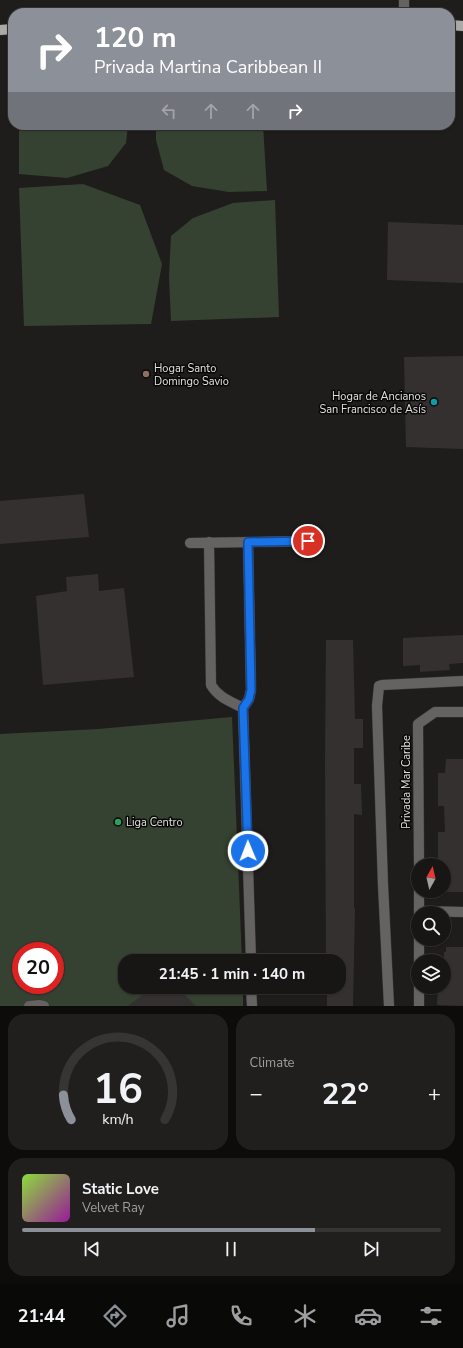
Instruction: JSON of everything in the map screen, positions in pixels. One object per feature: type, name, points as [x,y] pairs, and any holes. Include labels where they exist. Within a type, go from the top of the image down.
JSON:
[{"type":"street","points":[[190,543],[308,541]]},
{"type":"street","points":[[209,542],[211,685],[223,698],[243,708]]},
{"type":"street","points":[[248,542],[251,690],[249,699],[243,708],[251,954]]},
{"type":"street","points":[[389,1006],[377,706],[379,686],[463,681]]},
{"type":"street","name":"Privada Mar Caribe","points":[[419,858],[418,724],[435,712],[463,712]]},
{"type":"street","points":[[451,912],[463,912]]},
{"type":"street","points":[[251,994],[252,1006]]},
{"type":"street","points":[[419,994],[419,1006]]},
{"type":"street","points":[[29,1006],[44,1006]]},
{"type":"green space","points":[[19,130],[127,130],[126,143],[108,166],[67,178],[19,174]]},
{"type":"green space","points":[[156,130],[263,130],[267,191],[229,192],[192,186],[164,170],[156,140]]},
{"type":"green space","points":[[83,184],[140,205],[162,264],[151,324],[24,326],[19,188]]},
{"type":"green space","points":[[275,200],[279,317],[171,321],[169,277],[171,236],[193,218],[233,203]]},
{"type":"green space","name":"Liga Centro","points":[[232,717],[242,954],[118,954],[118,994],[243,994],[243,1006],[0,1006],[0,734],[98,729]]},
{"type":"building","points":[[388,222],[463,225],[463,283],[387,280]]},
{"type":"building","name":"Hogar de Ancianos San Francisco de Asís","points":[[463,356],[463,449],[406,447],[404,357]]},
{"type":"building","points":[[84,494],[89,537],[0,544],[0,501]]},
{"type":"building","points":[[98,574],[99,591],[124,588],[134,677],[43,685],[36,596],[67,591],[66,577]]},
{"type":"building","points":[[463,635],[463,663],[449,664],[450,670],[420,672],[420,665],[403,666],[403,638]]},
{"type":"building","points":[[326,640],[353,640],[355,719],[363,719],[363,748],[354,748],[354,784],[361,784],[362,815],[354,814],[355,908],[353,1006],[327,1006],[327,994],[346,994],[346,954],[326,954]]},
{"type":"building","points":[[446,759],[463,759],[463,892],[451,892],[451,858],[438,858],[438,832],[445,832],[444,806],[438,806],[438,773],[445,773]]},
{"type":"building","points":[[446,947],[463,947],[463,1006],[437,1005],[438,994],[451,994],[451,954],[444,954],[444,952],[446,952]]},
{"type":"building","points":[[144,994],[184,994],[196,1006],[128,1006]]},
{"type":"place","name":"Hogar Santo Domingo Savio","points":[[146,374]]},
{"type":"place","name":"Hogar de Ancianos San Francisco de Asís","points":[[434,402]]},
{"type":"place","name":"Liga Centro","points":[[118,822]]},
{"type":"route","points":[[248,851],[243,708],[249,699],[251,690],[248,542],[308,541]]}]
